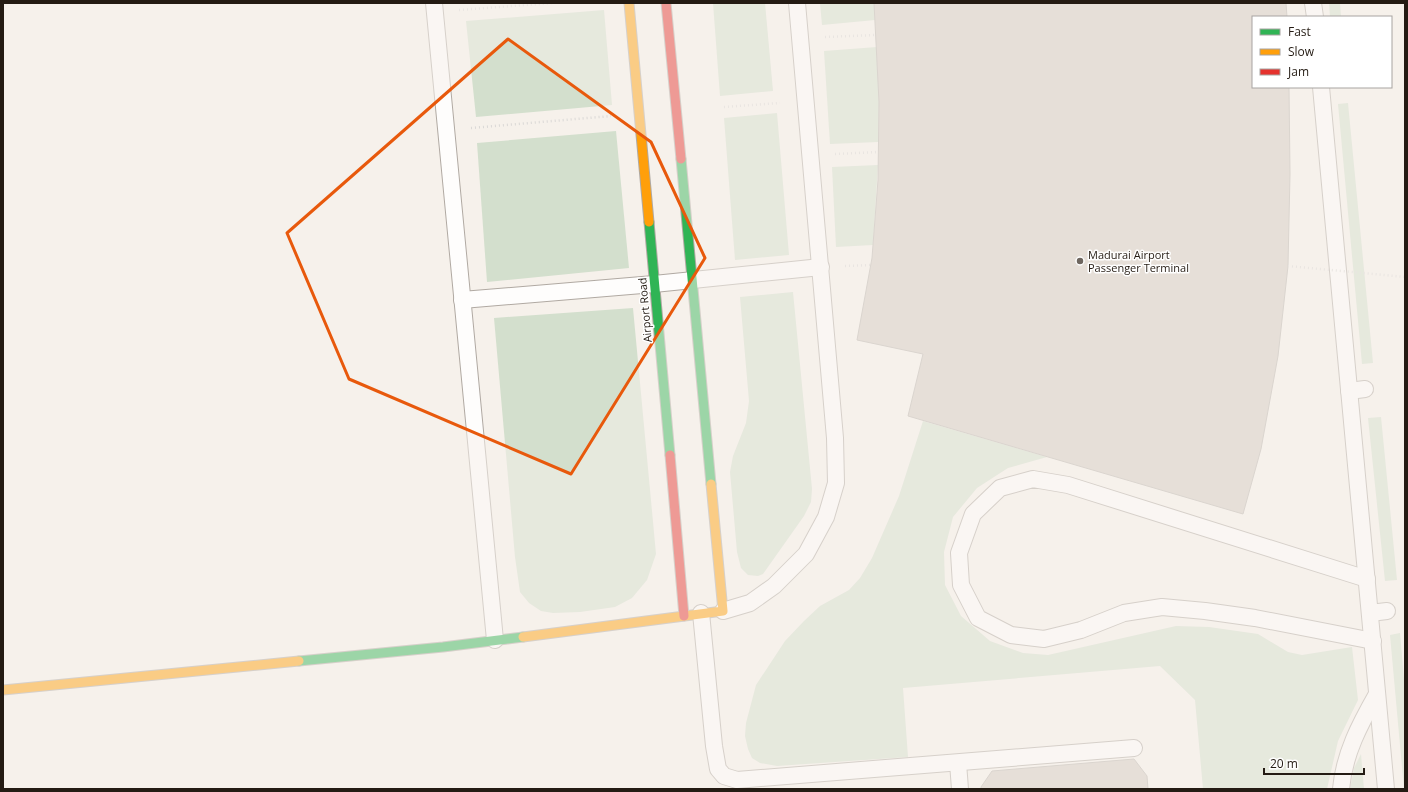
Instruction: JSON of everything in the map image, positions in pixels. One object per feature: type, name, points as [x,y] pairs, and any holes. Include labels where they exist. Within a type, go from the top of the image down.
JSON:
[{"type":"main road","name":"Airport Road","points":[[629,3],[684,616]]},
{"type":"main road","points":[[3,690],[435,648],[723,611],[666,3]]},
{"type":"lane","points":[[723,611],[750,603],[774,586],[806,554],[826,517],[836,483],[835,438],[798,3]]},
{"type":"lane","points":[[1313,3],[1315,16]]},
{"type":"lane","points":[[435,8],[495,640]]},
{"type":"lane","points":[[1321,88],[1357,390],[1367,579],[1386,789]]},
{"type":"lane","points":[[462,300],[654,284],[821,267]]},
{"type":"lane","points":[[1367,579],[1068,485],[1033,479],[1000,488],[973,514],[959,553],[961,585],[978,618],[1011,635],[1044,639],[1081,630],[1124,613],[1162,607],[1255,618],[1372,641]]},
{"type":"lane","points":[[1370,613],[1388,611]]},
{"type":"lane","points":[[701,613],[714,746],[718,769],[724,776],[737,780],[1134,748]]},
{"type":"lane","points":[[1341,789],[1348,754],[1358,728],[1377,694]]},
{"type":"lane","points":[[958,763],[960,789]]},
{"type":"path","points":[[435,8],[552,3]]},
{"type":"path","points":[[801,38],[876,35]]},
{"type":"path","points":[[724,107],[806,101]]},
{"type":"path","points":[[446,130],[613,116]]},
{"type":"path","points":[[810,156],[878,152]]},
{"type":"path","points":[[1288,266],[1405,277]]},
{"type":"highlighted area","points":[[508,39],[651,142],[705,258],[571,474],[349,379],[287,233]]},
{"type":"green space","points":[[713,3],[765,3],[773,91],[720,96]]},
{"type":"green space","points":[[820,3],[874,3],[875,20],[822,25]]},
{"type":"green space","points":[[1329,3],[1340,3],[1341,16],[1330,16]]},
{"type":"green space","points":[[604,10],[612,105],[476,117],[466,21]]},
{"type":"green space","points":[[877,47],[879,102],[878,142],[830,144],[824,51]]},
{"type":"green space","points":[[1348,103],[1373,363],[1362,364],[1338,104]]},
{"type":"green space","points":[[777,113],[789,255],[735,260],[724,118]]},
{"type":"green space","points":[[616,131],[629,268],[487,282],[477,143]]},
{"type":"green space","points":[[878,165],[873,245],[836,247],[832,167]]},
{"type":"green space","points":[[793,292],[812,489],[811,502],[804,516],[763,574],[758,576],[748,575],[741,568],[737,552],[730,472],[733,456],[746,423],[749,401],[740,297]]},
{"type":"green space","points":[[633,308],[656,554],[647,580],[632,598],[615,607],[580,612],[553,613],[541,611],[529,603],[520,592],[515,557],[494,318]]},
{"type":"green space","points":[[1381,417],[1397,580],[1385,581],[1368,418]]},
{"type":"green space","points":[[923,421],[1047,457],[1008,468],[977,488],[953,517],[944,552],[945,585],[961,616],[990,641],[1023,653],[1048,655],[1176,626],[1209,627],[1258,634],[1288,652],[1302,655],[1352,647],[1358,700],[1338,741],[1327,789],[1203,789],[1195,700],[1160,666],[903,688],[908,757],[777,766],[760,763],[752,758],[745,736],[746,723],[756,685],[785,641],[804,621],[820,606],[849,590],[860,578],[872,558],[899,496]]},
{"type":"green space","points":[[1400,633],[1405,691],[1405,789],[1390,635]]},
{"type":"green space","points":[[1361,754],[1364,789],[1350,789],[1354,768]]},
{"type":"building","name":"Madurai Airport Passenger Terminal","points":[[874,3],[1286,3],[1287,16],[1252,16],[1252,88],[1289,88],[1290,174],[1288,266],[1278,356],[1261,449],[1243,514],[908,416],[923,354],[857,340],[872,258],[878,180],[879,102]]},
{"type":"building","points":[[1134,759],[1147,776],[1148,789],[981,789],[992,771]]},
{"type":"traffic: fast","points":[[681,159],[711,484]]},
{"type":"traffic: fast","points":[[649,222],[670,455]]},
{"type":"traffic: fast","points":[[299,661],[443,647],[523,637]]},
{"type":"traffic: slow","points":[[629,3],[649,222]]},
{"type":"traffic: slow","points":[[523,637],[723,611],[711,484]]},
{"type":"traffic: slow","points":[[3,690],[299,661]]},
{"type":"traffic: jam","points":[[666,3],[681,159]]},
{"type":"traffic: jam","points":[[670,455],[684,616]]},
{"type":"place","name":"Madurai Airport Passenger Terminal","points":[[1080,261]]}]
